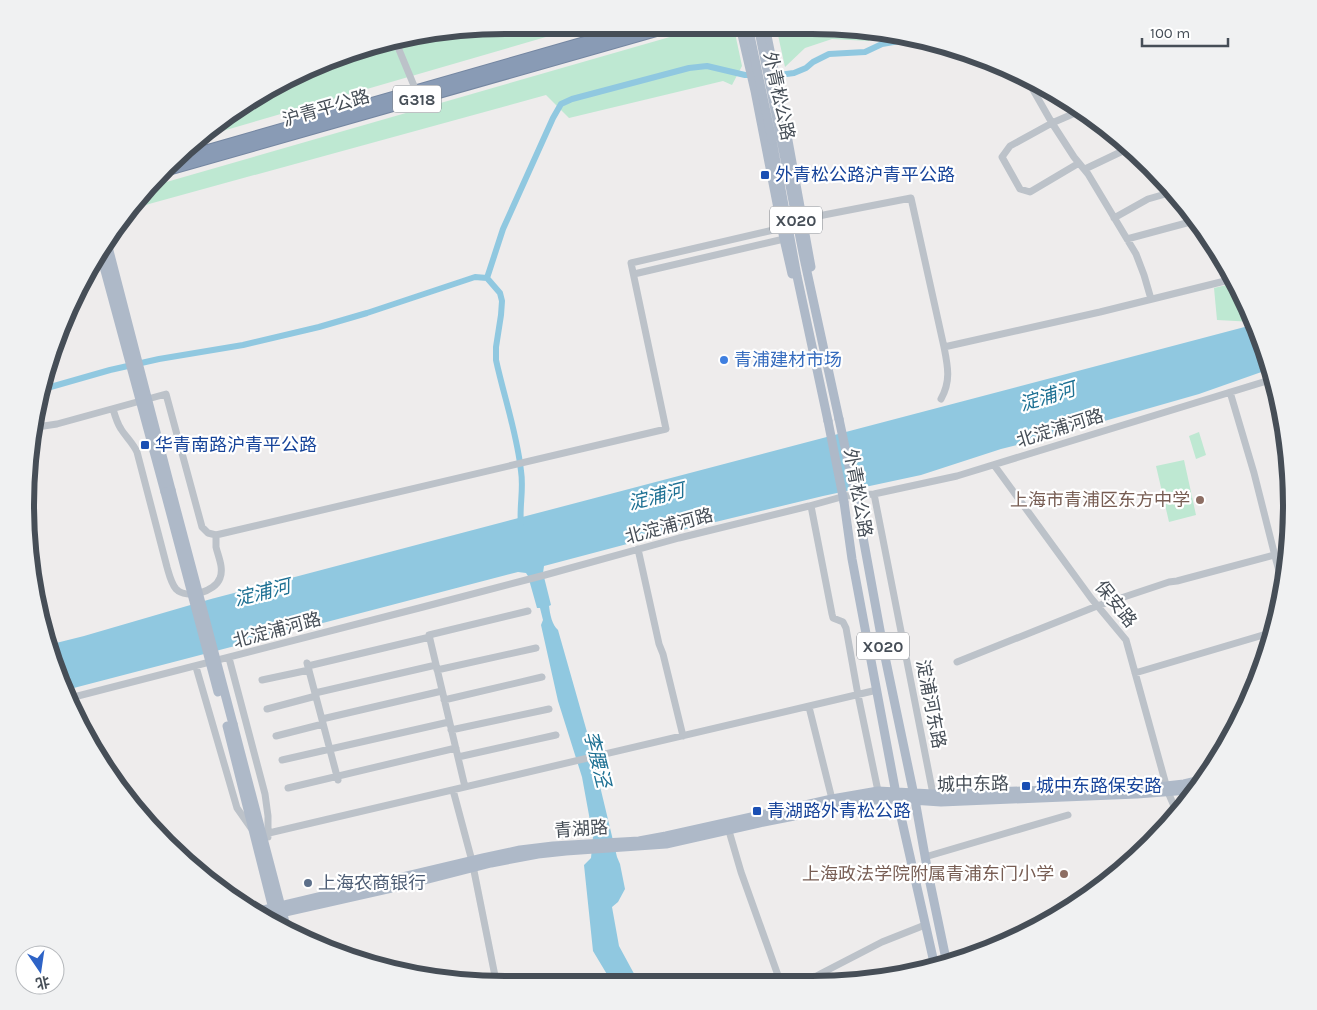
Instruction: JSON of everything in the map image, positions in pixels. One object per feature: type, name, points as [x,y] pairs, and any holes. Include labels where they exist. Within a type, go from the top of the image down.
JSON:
[{"type":"highway","name":"沪青平公路","points":[[177,167],[615,34]]},
{"type":"highway","name":"沪青平公路","points":[[189,156],[644,34]]},
{"type":"main road","points":[[743,34],[784,239],[792,273],[802,298]]},
{"type":"main road","name":"外青松公路","points":[[744,34],[776,140],[814,300],[856,499],[884,652],[945,956]]},
{"type":"main road","name":"外青松公路","points":[[759,34],[802,298],[844,502],[852,559],[896,796],[933,960]]},
{"type":"main road","points":[[766,34],[811,263],[814,300]]},
{"type":"main road","points":[[746,50],[749,43],[757,39],[762,40],[770,49]]},
{"type":"main road","points":[[109,250],[130,351]]},
{"type":"main road","points":[[102,260],[138,378],[168,491],[230,725],[254,832],[283,920]]},
{"type":"main road","points":[[230,725],[256,808],[278,910],[277,918]]},
{"type":"main road","name":"城中东路","points":[[1167,789],[1193,782]]},
{"type":"main road","name":"城中东路","points":[[896,796],[933,798],[1099,796],[1189,788]]},
{"type":"main road","name":"青湖路","points":[[616,846],[832,799],[878,791],[896,796]]},
{"type":"main road","name":"青湖路","points":[[266,911],[278,910],[472,864],[589,847],[666,844],[896,796]]},
{"type":"main road","name":"青湖路","points":[[270,914],[278,910]]},
{"type":"street","points":[[398,47],[418,94]]},
{"type":"street","points":[[1032,89],[1052,123],[1082,166],[1127,239],[1141,265],[1148,285],[1150,299]]},
{"type":"street","points":[[1074,113],[1010,146],[1002,157],[1020,190],[1030,192],[1082,166],[1123,151]]},
{"type":"street","points":[[1114,218],[1148,199],[1166,194]]},
{"type":"street","points":[[803,219],[911,198],[944,347],[948,381],[941,399]]},
{"type":"street","points":[[1127,239],[1189,222]]},
{"type":"street","points":[[41,426],[57,424],[166,394],[202,527],[208,533],[216,534],[666,429],[632,263],[782,228]]},
{"type":"street","points":[[634,274],[784,239]]},
{"type":"street","points":[[944,347],[1100,312],[1226,281]]},
{"type":"street","name":"北淀浦河路","points":[[75,697],[845,496],[874,494],[957,476],[1266,381]]},
{"type":"street","points":[[1230,392],[1254,473],[1279,570]]},
{"type":"street","points":[[113,409],[120,428],[134,444],[137,452],[169,575],[176,589],[182,593],[200,593],[216,585],[220,579],[221,573],[216,547],[216,534]]},
{"type":"street","name":"保安路","points":[[994,465],[1097,606],[1126,640],[1167,789],[1174,806]]},
{"type":"street","name":"淀浦河东路","points":[[874,494],[933,798]]},
{"type":"street","points":[[811,506],[833,618],[843,622],[846,628],[878,791]]},
{"type":"street","points":[[638,549],[659,644],[683,736]]},
{"type":"street","points":[[957,662],[1097,606],[1168,582],[1274,555]]},
{"type":"street","points":[[262,680],[308,666],[528,611]]},
{"type":"street","points":[[1136,673],[1265,634]]},
{"type":"street","points":[[430,637],[465,787]]},
{"type":"street","points":[[267,709],[316,695],[437,667],[536,648]]},
{"type":"street","points":[[229,658],[265,794],[269,834],[266,850]]},
{"type":"street","points":[[196,666],[237,808],[254,832]]},
{"type":"street","points":[[308,666],[337,778]]},
{"type":"street","points":[[444,700],[542,677]]},
{"type":"street","points":[[269,834],[877,690]]},
{"type":"street","points":[[276,736],[442,691]]},
{"type":"street","points":[[809,707],[832,799]]},
{"type":"street","points":[[452,730],[549,709]]},
{"type":"street","points":[[282,760],[449,722]]},
{"type":"street","points":[[458,757],[556,735]]},
{"type":"street","points":[[288,788],[337,778],[456,748]]},
{"type":"street","points":[[453,790],[472,864],[495,976]]},
{"type":"street","points":[[256,808],[264,816],[268,824]]},
{"type":"street","points":[[925,857],[1068,815]]},
{"type":"street","points":[[729,831],[741,872],[778,976]]},
{"type":"street","points":[[818,976],[882,942],[925,924]]},
{"type":"green space","points":[[556,34],[216,133],[243,113],[297,82],[354,59],[383,50],[443,38],[474,35]]},
{"type":"green space","points":[[680,34],[735,34],[742,66],[732,85],[723,81],[569,118],[546,95],[140,207],[161,184]]},
{"type":"green space","points":[[778,34],[843,35],[870,38],[869,41],[832,39],[805,48],[785,67]]},
{"type":"green space","points":[[1228,285],[1246,322],[1217,320],[1214,288]]},
{"type":"green space","points":[[1199,432],[1206,455],[1196,459],[1189,436]]},
{"type":"green space","points":[[1184,460],[1196,515],[1169,522],[1156,466]]},
{"type":"water","name":"淀浦河","points":[[1247,326],[1263,371],[1199,394],[1001,449],[921,475],[823,496],[670,533],[669,531],[645,536],[646,539],[544,566],[543,573],[551,605],[549,606],[551,616],[558,630],[587,732],[620,864],[625,889],[618,902],[612,907],[619,946],[635,976],[608,976],[593,951],[584,865],[591,858],[593,837],[582,777],[558,701],[541,625],[543,620],[540,608],[537,608],[526,573],[518,572],[72,689],[55,643],[211,599]]},
{"type":"waterway","points":[[771,76],[794,73],[829,54],[865,52],[882,44],[896,42]]},
{"type":"waterway","points":[[487,278],[503,229],[561,104],[572,99],[689,68],[707,66],[745,75],[754,75]]},
{"type":"waterway","points":[[49,387],[110,370],[159,359],[243,345],[319,327],[475,277],[487,278],[500,293],[502,301],[496,360],[519,457],[522,478],[521,525]]},
{"type":"place","name":"外青松公路沪青平公路","points":[[765,175]]},
{"type":"place","name":"青浦建材市场","points":[[724,360]]},
{"type":"place","name":"华青南路沪青平公路","points":[[145,445]]},
{"type":"place","name":"上海市青浦区东方中学","points":[[1200,500]]},
{"type":"place","name":"城中东路保安路","points":[[1026,786]]},
{"type":"place","name":"青湖路外青松公路","points":[[757,811]]},
{"type":"place","name":"上海政法学院附属青浦东门小学","points":[[1064,874]]},
{"type":"place","name":"上海农商银行","points":[[308,883]]},
{"type":"water label","name":"李腰泾","points":[[598,759]]}]
